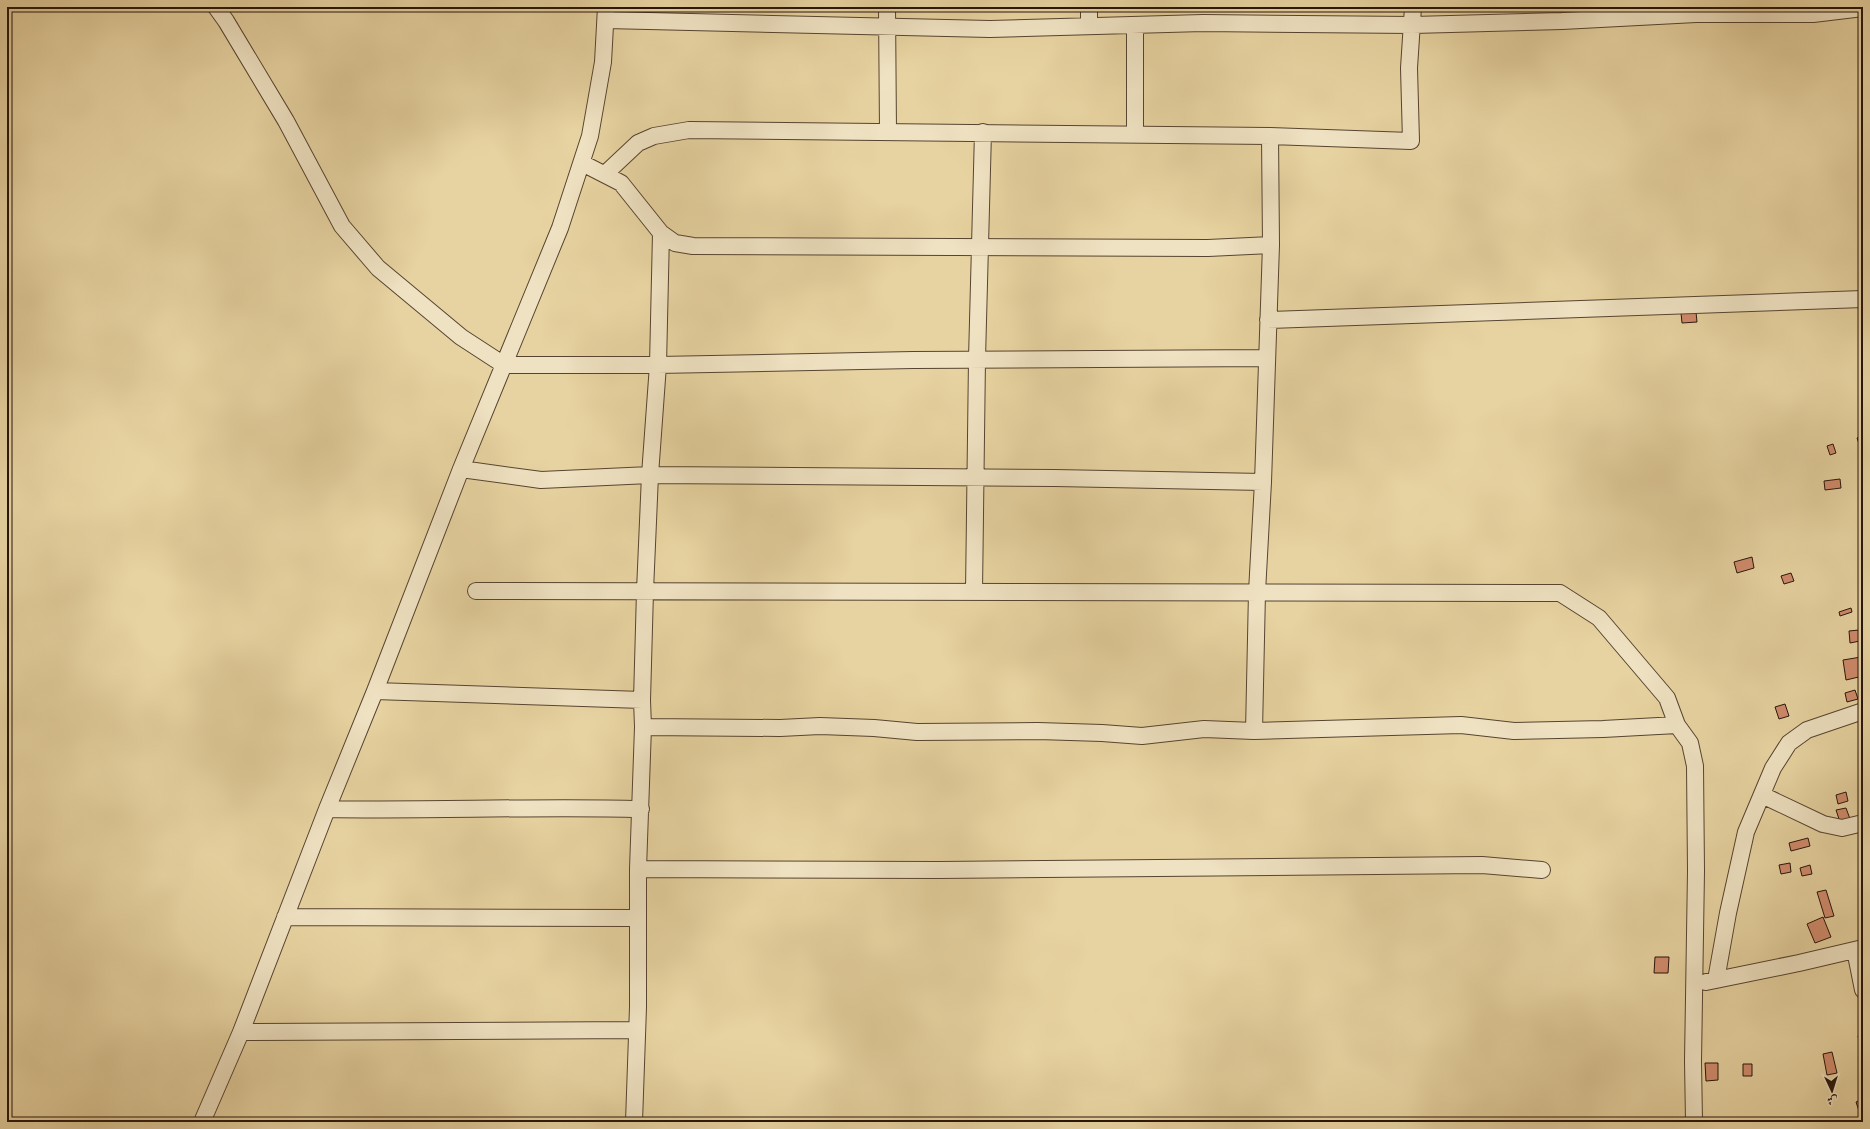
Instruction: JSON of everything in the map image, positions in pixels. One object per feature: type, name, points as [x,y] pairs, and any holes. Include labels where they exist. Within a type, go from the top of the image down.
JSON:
[{"type":"street","points":[[216,7],[286,121],[342,226],[378,268],[461,337],[504,364],[658,365],[977,359],[1267,358]]},
{"type":"street","points":[[887,7],[888,132]]},
{"type":"street","points":[[1089,7],[1089,26]]},
{"type":"street","points":[[605,174],[638,143],[654,136],[689,130],[1270,136],[1411,141],[1409,68],[1414,7]]},
{"type":"street","points":[[202,1122],[241,1032],[461,469],[560,228],[590,136],[603,62],[606,13],[990,29],[1278,23],[1413,25],[1562,21],[1696,14],[1812,14],[1863,8]]},
{"type":"street","points":[[1135,26],[1135,135]]},
{"type":"street","points":[[974,592],[977,359],[983,132]]},
{"type":"street","points":[[1254,731],[1257,592],[1263,482],[1271,245],[1270,136]]},
{"type":"street","points":[[582,163],[621,183],[661,233],[675,243],[693,246],[1200,248],[1271,245]]},
{"type":"street","points":[[634,1122],[637,1030],[638,869],[641,809],[645,591],[650,475],[658,365],[661,233]]},
{"type":"street","points":[[1268,320],[1863,299]]},
{"type":"street","points":[[461,469],[542,480],[650,475],[1055,478],[1263,482]]},
{"type":"street","points":[[476,591],[1560,592],[1599,618],[1668,698],[1677,725],[1690,743],[1695,766],[1696,870],[1694,1122]]},
{"type":"street","points":[[375,691],[642,700]]},
{"type":"street","points":[[1716,980],[1728,913],[1746,832],[1773,768],[1789,743],[1807,730],[1863,711]]},
{"type":"street","points":[[643,727],[780,728],[828,726],[917,732],[1038,731],[1142,736],[1204,729],[1254,731],[1461,725],[1514,731],[1604,729],[1677,725]]},
{"type":"street","points":[[1762,795],[1823,824],[1842,828],[1863,823]]},
{"type":"street","points":[[327,809],[420,810],[562,807],[641,809]]},
{"type":"street","points":[[638,869],[939,870],[1482,865],[1542,870]]},
{"type":"street","points":[[285,917],[638,918]]},
{"type":"street","points":[[1694,985],[1859,949],[1863,990]]},
{"type":"street","points":[[241,1032],[637,1030]]},
{"type":"building","points":[[1696,312],[1697,322],[1682,323],[1681,313]]},
{"type":"building","points":[[1863,435],[1863,446],[1860,447],[1857,438]]},
{"type":"building","points":[[1833,444],[1836,453],[1830,455],[1827,446]]},
{"type":"building","points":[[1840,479],[1841,488],[1825,490],[1824,481]]},
{"type":"building","points":[[1752,557],[1754,568],[1737,573],[1734,562]]},
{"type":"building","points":[[1791,573],[1794,581],[1784,584],[1781,576]]},
{"type":"building","points":[[1851,608],[1852,612],[1840,616],[1839,612]]},
{"type":"building","points":[[1859,630],[1860,641],[1850,643],[1849,631]]},
{"type":"building","points":[[1861,657],[1863,676],[1846,680],[1843,660]]},
{"type":"building","points":[[1855,690],[1858,699],[1847,702],[1845,693]]},
{"type":"building","points":[[1785,704],[1789,716],[1779,719],[1775,707]]},
{"type":"building","points":[[1846,792],[1848,801],[1838,804],[1836,795]]},
{"type":"building","points":[[1846,808],[1850,819],[1840,822],[1836,810]]},
{"type":"building","points":[[1808,838],[1810,846],[1791,851],[1789,843]]},
{"type":"building","points":[[1790,863],[1791,872],[1781,874],[1779,865]]},
{"type":"building","points":[[1810,865],[1812,874],[1802,876],[1800,868]]},
{"type":"building","points":[[1826,890],[1834,916],[1825,918],[1817,892]]},
{"type":"building","points":[[1823,917],[1831,937],[1815,943],[1807,924]]},
{"type":"building","points":[[1655,957],[1669,957],[1668,973],[1654,973]]},
{"type":"building","points":[[1863,1034],[1863,1056],[1858,1036]]},
{"type":"building","points":[[1832,1052],[1837,1073],[1827,1075],[1823,1054]]},
{"type":"building","points":[[1705,1063],[1718,1063],[1718,1080],[1706,1081]]},
{"type":"building","points":[[1743,1064],[1752,1064],[1752,1076],[1743,1076]]},
{"type":"building","points":[[1863,1099],[1863,1109],[1859,1111],[1856,1102]]}]
